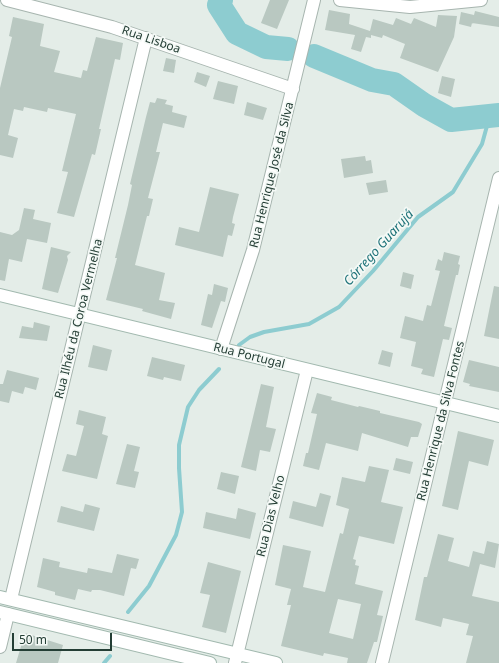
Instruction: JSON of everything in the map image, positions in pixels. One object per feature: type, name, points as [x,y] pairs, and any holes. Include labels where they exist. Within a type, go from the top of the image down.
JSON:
[{"type":"street","name":"Rua Lisboa","points":[[7,0],[80,18],[146,38],[293,89]]},
{"type":"street","name":"Rua Henrique José da Silva","points":[[221,349],[253,250],[314,0]]},
{"type":"street","points":[[340,0],[410,7],[481,0]]},
{"type":"street","name":"Rua Ilhéu da Coroa Vermelha","points":[[6,598],[80,314],[146,38]]},
{"type":"street","name":"Rua Henrique da Silva Fontes","points":[[382,663],[499,178]]},
{"type":"street","name":"Rua Portugal","points":[[0,295],[499,416]]},
{"type":"street","name":"Rua Dias Velho","points":[[236,658],[307,370]]},
{"type":"street","points":[[6,598],[236,658],[276,663]]},
{"type":"street","points":[[0,647],[4,613],[210,663]]},
{"type":"building","points":[[270,0],[289,0],[277,29],[261,23]]},
{"type":"building","points":[[329,10],[350,14],[349,24],[370,31],[373,19],[393,25],[396,18],[411,24],[414,18],[436,27],[438,15],[457,16],[454,37],[438,72],[400,58],[405,44],[383,35],[382,38],[371,35],[371,38],[366,37],[361,52],[351,49],[355,35],[325,30]]},
{"type":"building","points":[[475,11],[499,17],[499,27],[472,23]]},
{"type":"building","points":[[461,12],[474,15],[471,27],[459,24]]},
{"type":"building","points":[[13,17],[44,24],[40,46],[60,51],[54,72],[81,78],[83,70],[87,71],[96,37],[123,43],[120,60],[115,59],[99,129],[101,129],[95,155],[92,154],[74,217],[57,213],[68,172],[62,171],[76,114],[48,108],[47,112],[24,107],[23,111],[14,109],[8,135],[18,138],[13,158],[0,155],[0,88],[12,37],[9,36]]},
{"type":"building","points":[[166,58],[176,60],[174,73],[163,71]]},
{"type":"building","points":[[197,72],[210,76],[206,87],[194,82]]},
{"type":"building","points":[[442,76],[455,79],[451,97],[438,93]]},
{"type":"building","points":[[218,81],[238,86],[234,104],[213,99]]},
{"type":"building","points":[[157,98],[167,100],[165,104],[173,106],[172,112],[187,116],[184,128],[163,123],[156,152],[160,152],[148,198],[153,199],[149,216],[147,216],[135,265],[165,273],[159,300],[175,303],[171,319],[142,311],[143,309],[106,300],[117,258],[115,258],[132,185],[130,184],[146,117],[150,102],[155,103]]},
{"type":"building","points":[[247,102],[267,108],[263,120],[244,115]]},
{"type":"building","points":[[365,156],[366,161],[371,160],[373,173],[344,178],[341,159]]},
{"type":"building","points":[[386,180],[388,192],[369,195],[366,183]]},
{"type":"building","points":[[210,187],[239,194],[232,223],[235,224],[232,236],[228,235],[223,257],[175,245],[179,227],[199,232]]},
{"type":"building","points":[[24,208],[35,210],[33,219],[51,223],[47,243],[27,239],[22,262],[9,259],[5,281],[0,280],[0,232],[12,235],[19,230]]},
{"type":"building","points":[[51,247],[71,252],[67,256],[68,260],[58,293],[42,289]]},
{"type":"building","points":[[444,252],[460,256],[458,264],[460,265],[458,275],[456,275],[444,326],[452,328],[449,340],[443,339],[434,377],[421,374],[423,369],[411,366],[416,342],[400,338],[405,316],[423,321],[427,305],[431,306],[440,271],[435,270],[438,259],[442,261]]},
{"type":"building","points":[[403,272],[414,275],[411,289],[400,286]]},
{"type":"building","points":[[214,284],[228,288],[225,302],[221,301],[212,328],[201,325],[208,294],[212,295]]},
{"type":"building","points":[[494,286],[499,287],[499,339],[484,336]]},
{"type":"building","points":[[34,322],[50,326],[47,341],[19,338],[22,326],[33,328]]},
{"type":"building","points":[[93,345],[112,350],[107,371],[88,367]]},
{"type":"building","points":[[382,350],[393,353],[390,367],[378,364]]},
{"type":"building","points":[[152,357],[185,365],[181,381],[164,377],[163,380],[147,376]]},
{"type":"building","points":[[469,360],[499,367],[499,392],[469,386],[470,384],[463,382]]},
{"type":"building","points":[[7,370],[39,378],[36,390],[25,387],[23,394],[12,391],[9,403],[0,401],[0,384],[3,384]]},
{"type":"building","points":[[261,384],[274,387],[266,427],[276,429],[270,452],[260,450],[256,471],[241,467]]},
{"type":"building","points":[[317,393],[332,397],[331,400],[380,411],[380,413],[419,422],[422,424],[418,437],[411,437],[408,447],[362,433],[358,451],[326,443],[319,470],[303,466],[306,453],[308,453],[317,414],[311,413]]},
{"type":"building","points":[[79,410],[106,417],[102,434],[108,436],[97,479],[62,471],[67,454],[76,456],[84,426],[76,424]]},
{"type":"building","points":[[458,431],[494,440],[488,466],[469,461],[458,510],[442,506]]},
{"type":"building","points":[[127,444],[140,447],[134,471],[139,472],[135,488],[116,484]]},
{"type":"building","points":[[396,458],[413,462],[410,474],[393,470]]},
{"type":"building","points":[[369,466],[389,470],[381,502],[403,507],[394,544],[359,536],[353,559],[356,560],[355,565],[359,566],[355,584],[383,591],[377,615],[383,616],[377,642],[374,642],[367,663],[347,663],[348,658],[324,653],[323,656],[281,646],[291,605],[287,605],[291,589],[275,585],[283,545],[311,551],[303,587],[325,592],[340,533],[343,534],[349,509],[336,505],[342,477],[365,482]],"holes":[[[338,599],[361,604],[353,639],[329,633]]]},
{"type":"building","points":[[221,472],[239,476],[235,494],[217,489]]},
{"type":"building","points":[[320,493],[331,496],[323,527],[289,518],[293,501],[316,507]]},
{"type":"building","points":[[85,504],[100,508],[94,531],[57,522],[61,506],[83,512]]},
{"type":"building","points":[[238,508],[256,513],[250,539],[203,528],[206,512],[236,519]]},
{"type":"building","points":[[438,534],[454,538],[448,561],[469,567],[473,551],[484,554],[487,541],[499,544],[495,568],[480,564],[472,596],[499,602],[499,663],[466,663],[473,636],[466,635],[469,624],[443,618],[441,627],[415,620],[424,577],[427,577]]},
{"type":"building","points":[[117,554],[139,559],[136,569],[131,568],[124,596],[100,590],[92,590],[91,592],[78,589],[75,600],[55,595],[55,592],[37,587],[43,558],[60,562],[59,567],[87,573],[88,568],[112,573]]},
{"type":"building","points":[[208,562],[241,571],[226,633],[202,627],[210,595],[200,593]]},
{"type":"building","points":[[25,633],[63,645],[58,663],[16,663]]},
{"type":"waterway","points":[[221,0],[219,5],[237,33],[266,47],[288,49]]},
{"type":"waterway","points":[[314,56],[372,80],[394,84],[424,105],[451,120],[499,115]]},
{"type":"waterway","name":"Córrego Guarujá","points":[[239,345],[250,337],[264,332],[309,324],[339,307],[373,271],[418,217],[453,192],[482,144],[490,115]]},
{"type":"waterway","name":"Córrego Guarujá","points":[[128,612],[149,586],[176,535],[182,512],[179,445],[188,407],[199,390],[219,369]]},
{"type":"waterway","name":"Córrego Guarujá","points":[[104,663],[110,656]]}]
